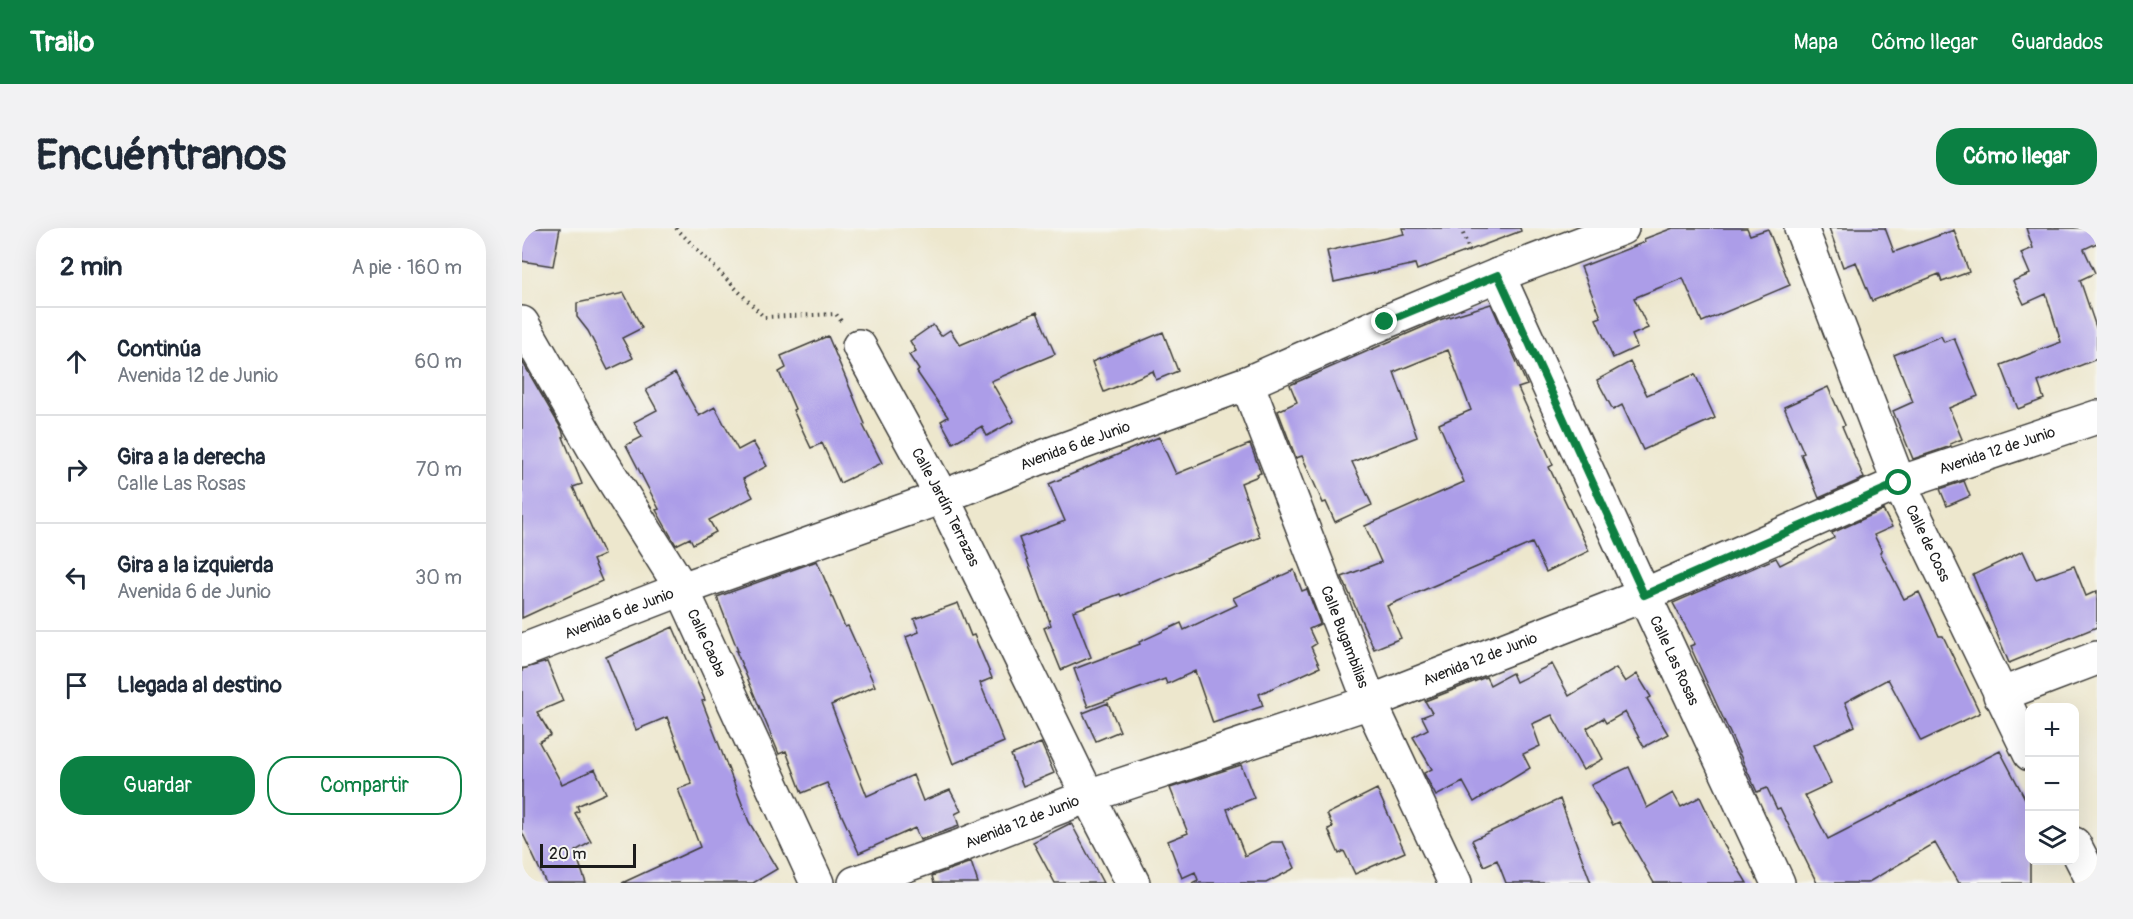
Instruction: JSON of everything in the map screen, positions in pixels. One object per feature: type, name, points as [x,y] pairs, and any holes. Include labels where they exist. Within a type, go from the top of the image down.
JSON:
[{"type":"street","name":"Avenida 6 de Junio","points":[[522,651],[1247,383],[1498,275],[1622,228]]},
{"type":"street","name":"Calle de Coss","points":[[1802,228],[1899,483],[2025,744]]},
{"type":"street","name":"Calle Las Rosas","points":[[1498,275],[1778,883]]},
{"type":"street","name":"Calle Caoba","points":[[522,323],[597,454],[682,590],[817,883]]},
{"type":"street","name":"Calle Jardín Terrazas","points":[[859,346],[942,497],[1133,883]]},
{"type":"street","name":"Calle Bugambilias","points":[[1247,383],[1370,702],[1455,883]]},
{"type":"street","name":"Avenida 12 de Junio","points":[[855,883],[958,847],[1088,796],[1370,702],[1644,595],[1899,483],[2097,417]]},
{"type":"street","points":[[2000,695],[2097,658]]},
{"type":"street","points":[[2079,854],[2094,883]]},
{"type":"path","points":[[676,228],[764,317],[836,314],[859,346]]},
{"type":"building","points":[[522,228],[560,228],[553,266],[522,261]]},
{"type":"building","points":[[1402,228],[1520,228],[1521,231],[1417,270],[1415,264],[1334,282],[1327,251],[1404,234]]},
{"type":"building","points":[[1673,228],[1747,228],[1750,235],[1768,229],[1790,285],[1702,322],[1683,278],[1634,298],[1648,328],[1632,335],[1637,347],[1613,358],[1596,319],[1601,317],[1581,267],[1645,242],[1644,239]]},
{"type":"building","points":[[1829,228],[1885,228],[1894,252],[1954,230],[1969,272],[1942,282],[1939,274],[1872,301],[1856,262],[1843,267]]},
{"type":"building","points":[[2026,228],[2097,228],[2097,243],[2084,249],[2095,273],[2080,280],[2097,330],[2097,359],[2038,382],[2044,399],[2018,409],[2001,365],[2061,342],[2046,294],[2024,304],[2013,281],[2030,274],[2021,253],[2033,248]]},
{"type":"building","points":[[624,293],[642,328],[622,338],[633,358],[608,370],[588,331],[577,317],[577,303]]},
{"type":"building","points":[[1491,304],[1527,385],[1518,388],[1553,465],[1549,467],[1589,551],[1546,572],[1532,543],[1387,606],[1401,638],[1374,649],[1342,577],[1381,562],[1365,526],[1464,482],[1439,424],[1471,410],[1448,350],[1394,372],[1417,437],[1352,462],[1372,505],[1335,522],[1326,502],[1323,503],[1302,456],[1296,458],[1278,411],[1297,402],[1290,385],[1439,320]]},
{"type":"building","points":[[1037,312],[1055,354],[991,381],[1014,421],[987,436],[982,426],[953,443],[941,421],[948,417],[917,372],[919,370],[909,355],[916,351],[910,341],[933,325],[941,336],[950,330],[960,345]]},
{"type":"building","points":[[1163,332],[1178,371],[1156,380],[1153,371],[1104,392],[1092,362]]},
{"type":"building","points":[[828,336],[865,424],[863,425],[882,463],[840,483],[822,443],[811,448],[793,410],[795,409],[779,372],[786,368],[781,356]]},
{"type":"building","points":[[1941,336],[1944,342],[1954,338],[1978,396],[1949,408],[1962,439],[1950,444],[1951,446],[1913,459],[1893,411],[1913,402],[1894,355]]},
{"type":"building","points":[[522,361],[562,430],[582,484],[573,487],[604,555],[593,560],[602,581],[522,618]]},
{"type":"building","points":[[1630,362],[1647,395],[1695,374],[1715,418],[1643,450],[1622,405],[1613,410],[1597,380]]},
{"type":"building","points":[[675,373],[699,416],[715,407],[738,450],[753,442],[767,466],[743,479],[753,497],[709,520],[716,532],[693,544],[690,538],[676,545],[656,510],[659,509],[626,445],[642,437],[634,422],[657,410],[646,390]]},
{"type":"building","points":[[1828,387],[1845,425],[1842,426],[1864,478],[1819,498],[1801,454],[1804,453],[1784,407]]},
{"type":"building","points":[[1159,437],[1176,474],[1250,444],[1261,473],[1241,483],[1260,537],[1121,596],[1120,594],[1073,611],[1091,657],[1061,670],[1044,628],[1051,625],[1019,538],[1065,521],[1049,484]]},
{"type":"building","points":[[1964,481],[1970,496],[1947,506],[1940,489]]},
{"type":"building","points":[[1883,510],[1892,527],[1874,535],[1882,551],[1880,552],[1904,599],[1919,592],[1939,636],[1943,636],[1980,713],[1921,741],[1888,679],[1845,702],[1855,726],[1813,745],[1831,783],[1805,795],[1828,839],[2000,751],[2025,798],[2025,865],[2030,865],[2030,883],[1958,883],[1935,843],[1867,883],[1817,883],[1780,808],[1777,809],[1767,788],[1757,792],[1690,646],[1695,644],[1673,603],[1776,558],[1780,565],[1834,538],[1832,533]]},
{"type":"building","points":[[2023,551],[2036,579],[2074,566],[2086,596],[2097,591],[2097,627],[2009,663],[1973,575]]},
{"type":"building","points":[[817,561],[845,627],[848,626],[875,686],[831,705],[867,796],[913,775],[923,801],[950,790],[961,811],[955,814],[959,826],[920,840],[915,828],[859,853],[827,783],[802,793],[786,751],[779,754],[736,651],[738,651],[717,597]]},
{"type":"building","points":[[1294,570],[1302,591],[1307,589],[1320,624],[1309,629],[1316,644],[1311,647],[1320,667],[1259,694],[1263,706],[1213,723],[1195,671],[1167,684],[1165,679],[1088,707],[1074,669],[1140,644],[1139,642],[1181,623],[1184,630],[1237,605],[1233,598]]},
{"type":"building","points":[[958,603],[992,678],[980,683],[1004,742],[953,764],[906,637],[919,632],[914,619]]},
{"type":"building","points":[[673,627],[705,700],[702,701],[749,822],[777,869],[753,883],[622,883],[700,847],[678,789],[692,784],[667,717],[636,730],[606,657]]},
{"type":"building","points":[[547,662],[563,701],[537,712],[551,735],[539,742],[562,784],[595,769],[606,793],[577,806],[579,811],[575,813],[591,842],[575,851],[586,883],[546,883],[522,832],[522,669]]},
{"type":"building","points":[[1552,664],[1569,696],[1616,668],[1625,682],[1637,674],[1651,697],[1647,699],[1668,734],[1644,747],[1625,712],[1606,723],[1603,718],[1587,728],[1603,759],[1583,770],[1552,715],[1532,724],[1540,746],[1523,754],[1530,768],[1474,802],[1463,782],[1436,796],[1424,773],[1432,769],[1413,737],[1428,729],[1422,717],[1432,713],[1425,701],[1486,677],[1490,685],[1512,673],[1516,682]]},
{"type":"building","points":[[1108,703],[1120,731],[1096,741],[1083,713]]},
{"type":"building","points":[[1041,743],[1054,773],[1023,786],[1011,755]]},
{"type":"building","points":[[1241,765],[1254,798],[1227,809],[1245,856],[1272,842],[1283,842],[1295,868],[1266,883],[1192,883],[1198,880],[1195,872],[1182,878],[1168,841],[1188,833],[1170,788]]},
{"type":"building","points":[[1629,767],[1647,808],[1673,793],[1681,807],[1700,797],[1719,837],[1747,883],[1654,883],[1619,822],[1613,825],[1591,785]]},
{"type":"building","points":[[1377,789],[1405,852],[1355,874],[1344,851],[1339,854],[1328,829],[1333,827],[1327,814]]},
{"type":"building","points":[[1560,799],[1591,883],[1506,883],[1497,860],[1484,866],[1472,840]]},
{"type":"building","points":[[1071,823],[1103,883],[1055,883],[1033,842]]},
{"type":"building","points":[[971,862],[978,883],[934,883],[932,876]]},
{"type":"route","points":[[1385,322],[1498,275],[1644,595],[1899,483]]}]
